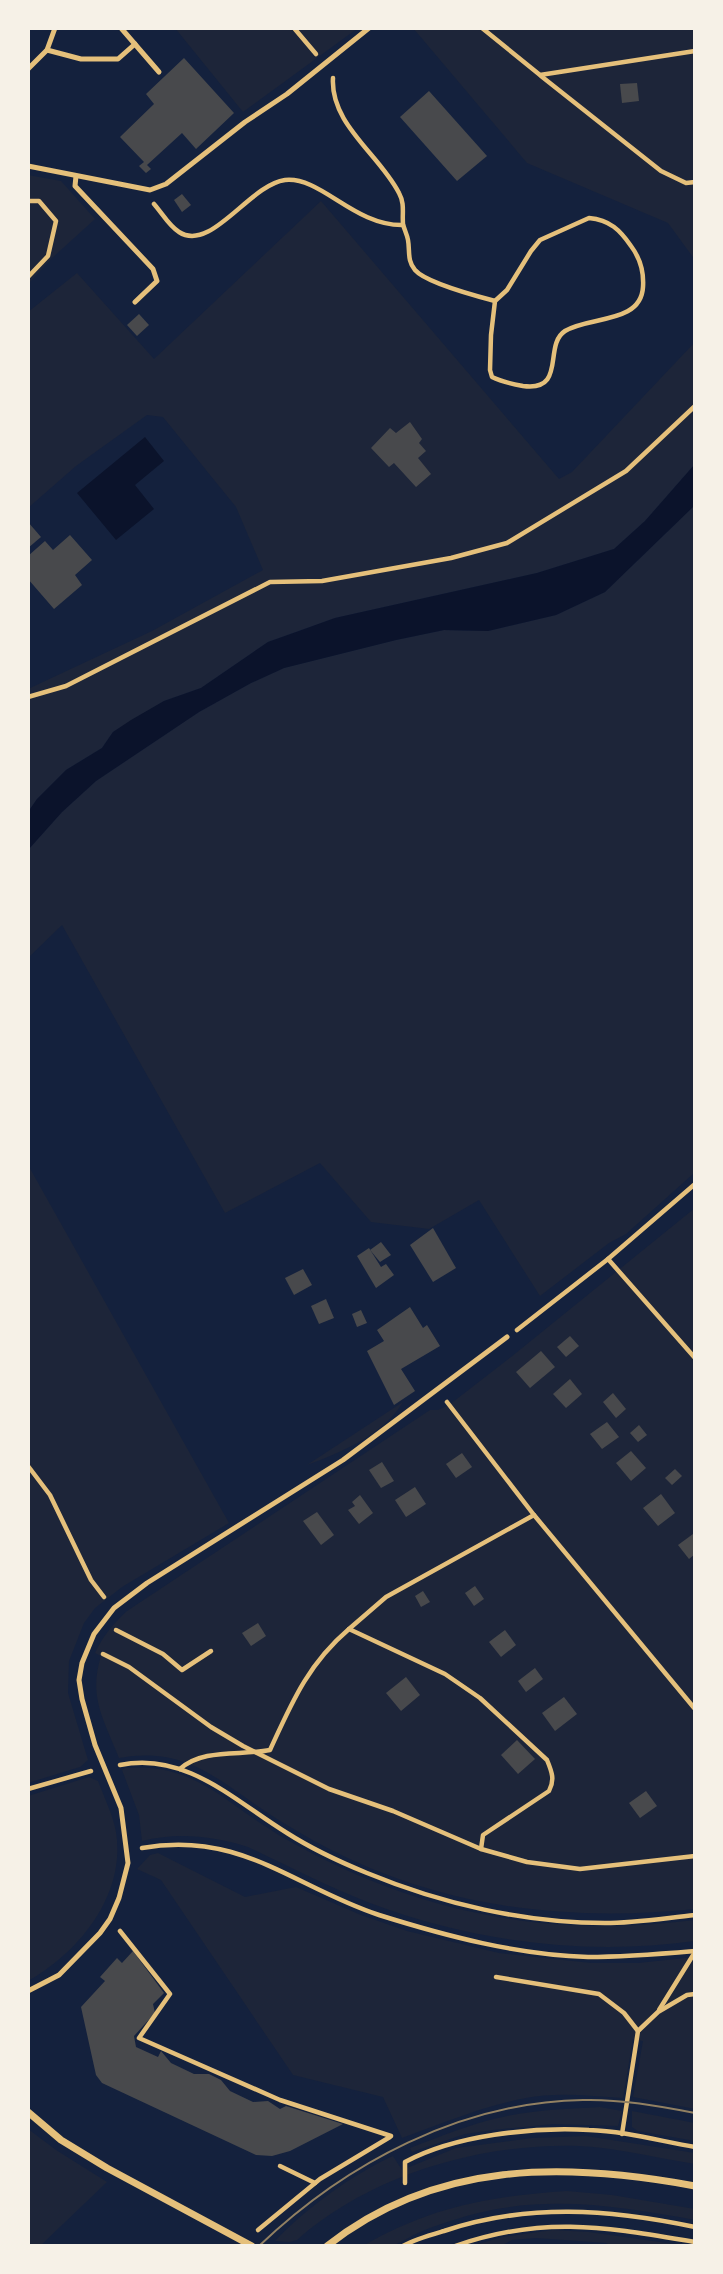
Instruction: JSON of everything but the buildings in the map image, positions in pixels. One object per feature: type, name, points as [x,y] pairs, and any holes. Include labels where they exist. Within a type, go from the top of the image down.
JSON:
[{"type":"street","points":[[28,2112],[61,2140],[107,2168],[252,2246]]},
{"type":"street","points":[[327,2246],[385,2209],[459,2181],[499,2174],[538,2170],[583,2171],[695,2186]]},
{"type":"lane","points":[[28,69],[47,50],[55,28]]},
{"type":"lane","points":[[121,28],[159,72]]},
{"type":"lane","points":[[28,166],[150,190],[166,184],[245,122],[287,94],[369,28]]},
{"type":"lane","points":[[47,50],[81,59],[118,59],[135,44]]},
{"type":"lane","points":[[76,176],[75,186],[153,269],[157,281],[135,302]]},
{"type":"lane","points":[[28,1991],[59,1975],[100,1933],[110,1919],[125,1880],[128,1851],[121,1808],[86,1722],[80,1689],[82,1662],[90,1642],[105,1620],[114,1608],[186,1558],[343,1460],[507,1338]]},
{"type":"path","points":[[295,28],[333,76],[332,93],[340,111],[399,193],[404,209],[408,258],[413,268],[422,276],[495,301]]},
{"type":"path","points":[[482,28],[661,171],[686,183],[695,182]]},
{"type":"path","points":[[540,75],[695,51]]},
{"type":"path","points":[[150,190],[151,200],[172,226],[191,237],[200,236],[218,226],[261,188],[287,180],[301,181],[316,188],[372,220],[404,225]]},
{"type":"path","points":[[28,201],[39,201],[56,221],[48,256],[28,277]]},
{"type":"path","points":[[589,218],[601,219],[614,225],[625,237],[636,252],[644,279],[643,292],[632,309],[579,325],[565,331],[557,339],[549,379],[539,386],[514,384],[492,376],[491,335],[495,301],[507,290],[541,240],[589,218]]},
{"type":"path","points":[[28,697],[66,687],[270,582],[322,581],[451,558],[507,543],[626,471],[695,406]]},
{"type":"path","points":[[507,1338],[608,1259],[695,1184]]},
{"type":"path","points":[[608,1259],[695,1358]]},
{"type":"path","points":[[437,1391],[534,1516],[695,1709]]},
{"type":"path","points":[[28,1466],[50,1495],[91,1580],[114,1608]]},
{"type":"path","points":[[180,1769],[186,1763],[203,1758],[270,1750],[303,1681],[327,1648],[386,1597],[534,1516]]},
{"type":"path","points":[[105,1620],[124,1636],[163,1654],[182,1670],[211,1651]]},
{"type":"path","points":[[349,1629],[444,1674],[480,1698],[547,1760],[553,1773],[553,1783],[549,1791],[483,1835],[481,1849]]},
{"type":"path","points":[[90,1642],[106,1657],[129,1667],[211,1727],[258,1752],[329,1789],[393,1811],[481,1849],[527,1862],[580,1869],[695,1856]]},
{"type":"path","points":[[28,1789],[131,1762],[155,1763],[203,1777],[289,1835],[331,1856],[396,1884],[446,1900],[496,1912],[551,1920],[606,1923],[695,1915]]},
{"type":"path","points":[[128,1851],[159,1845],[214,1847],[245,1854],[376,1913],[440,1933],[488,1944],[587,1956],[695,1951]]},
{"type":"path","points":[[110,1919],[170,1994],[139,2038],[280,2100],[391,2136],[315,2183],[256,2232]]},
{"type":"path","points":[[658,2012],[695,1951]]},
{"type":"path","points":[[496,1977],[599,1994],[624,2013],[638,2031]]},
{"type":"path","points":[[622,2134],[638,2031],[658,2012],[687,1995],[695,1994]]},
{"type":"path","points":[[405,2162],[449,2143],[541,2130],[589,2130],[695,2147]]},
{"type":"path","points":[[280,2166],[315,2183]]},
{"type":"path","points":[[403,2246],[465,2224],[521,2213],[575,2210],[661,2220],[695,2227]]},
{"type":"path","points":[[455,2246],[510,2230],[567,2225],[695,2242]]},
{"type":"shaded area","points":[[175,28],[358,28],[243,112]]},
{"type":"shaded area","points":[[413,28],[695,28],[695,260],[668,223],[527,163]]},
{"type":"shaded area","points":[[28,175],[61,181],[95,219],[28,284]]},
{"type":"shaded area","points":[[321,201],[559,479],[572,472],[695,342],[695,464],[645,521],[614,549],[537,573],[335,618],[268,642],[201,688],[164,701],[113,732],[102,748],[66,770],[28,812],[28,689],[152,631],[263,570],[236,507],[163,417],[147,415],[76,466],[28,508],[28,312],[77,273],[154,359]]},
{"type":"shaded area","points":[[145,437],[164,461],[135,485],[154,509],[116,540],[77,493]]},
{"type":"shaded area","points":[[695,464],[695,505],[605,592],[556,615],[488,631],[444,630],[284,668],[199,712],[96,781],[62,812],[28,850],[28,812],[37,799],[66,770],[102,748],[113,732],[131,720],[164,701],[201,688],[268,642],[335,618],[537,573],[614,549],[645,521]]},
{"type":"shaded area","points":[[695,505],[695,1175],[626,1234],[609,1243],[540,1296],[479,1200],[429,1229],[371,1222],[320,1163],[225,1213],[62,925],[28,958],[28,850],[62,812],[96,781],[199,712],[251,683],[284,668],[396,640],[444,630],[488,631],[556,615],[605,592]]},
{"type":"shaded area","points":[[28,1165],[229,1523],[122,1587],[95,1608],[84,1623],[69,1661],[68,1693],[88,1760],[80,1767],[28,1783]]},
{"type":"shaded area","points":[[695,1208],[695,1909],[563,1912],[477,1901],[435,1890],[393,1877],[333,1851],[277,1819],[222,1781],[186,1763],[166,1757],[144,1755],[119,1758],[103,1720],[97,1696],[97,1671],[101,1656],[95,1653],[109,1630],[127,1611],[430,1410],[449,1405]]},
{"type":"shaded area","points":[[403,1402],[395,1414],[361,1441],[307,1465]]},
{"type":"shaded area","points":[[148,1768],[186,1776],[319,1857],[410,1895],[502,1918],[549,1924],[645,1925],[695,1920],[695,1941],[612,1947],[571,1946],[490,1936],[449,1928],[370,1903],[235,1843],[182,1836],[142,1841],[139,1815],[122,1770]]},
{"type":"shaded area","points":[[89,1777],[98,1781],[115,1826],[117,1855],[114,1878],[95,1919],[81,1938],[47,1969],[28,1981],[28,1796]]},
{"type":"shaded area","points":[[158,1853],[245,1897],[296,1887],[407,1931],[499,1953],[591,1963],[638,1963],[695,1957],[695,2109],[633,2097],[643,2041],[633,2039],[623,2098],[562,2095],[526,2098],[479,2110],[402,2138],[383,2097],[293,2075],[161,1880],[137,1869],[150,1855]]},
{"type":"shaded area","points":[[600,2107],[622,2111],[618,2126],[553,2124],[493,2130],[465,2134],[412,2152],[410,2148],[510,2115]]},
{"type":"shaded area","points":[[632,2111],[695,2123],[695,2141],[638,2131],[632,2127]]},
{"type":"shaded area","points":[[28,2129],[107,2182],[40,2246],[28,2246]]},
{"type":"shaded area","points":[[586,2136],[695,2153],[695,2164],[594,2147],[542,2146],[504,2150],[429,2167],[393,2180],[327,2217],[297,2240],[275,2241],[330,2193],[393,2156],[402,2170],[456,2148],[532,2138]]},
{"type":"shaded area","points":[[567,2191],[612,2195],[695,2209],[695,2220],[596,2206],[547,2204],[497,2209],[420,2232],[398,2244],[363,2246],[412,2222],[462,2206],[512,2196]]},
{"type":"shaded area","points":[[553,2230],[589,2232],[688,2246],[611,2246],[606,2243],[536,2238],[512,2240],[501,2246],[472,2246],[502,2237]]},
{"type":"tram line","points":[[259,2246],[329,2188],[408,2143],[450,2125],[493,2112],[538,2103],[583,2100],[625,2102],[695,2113]]}]
